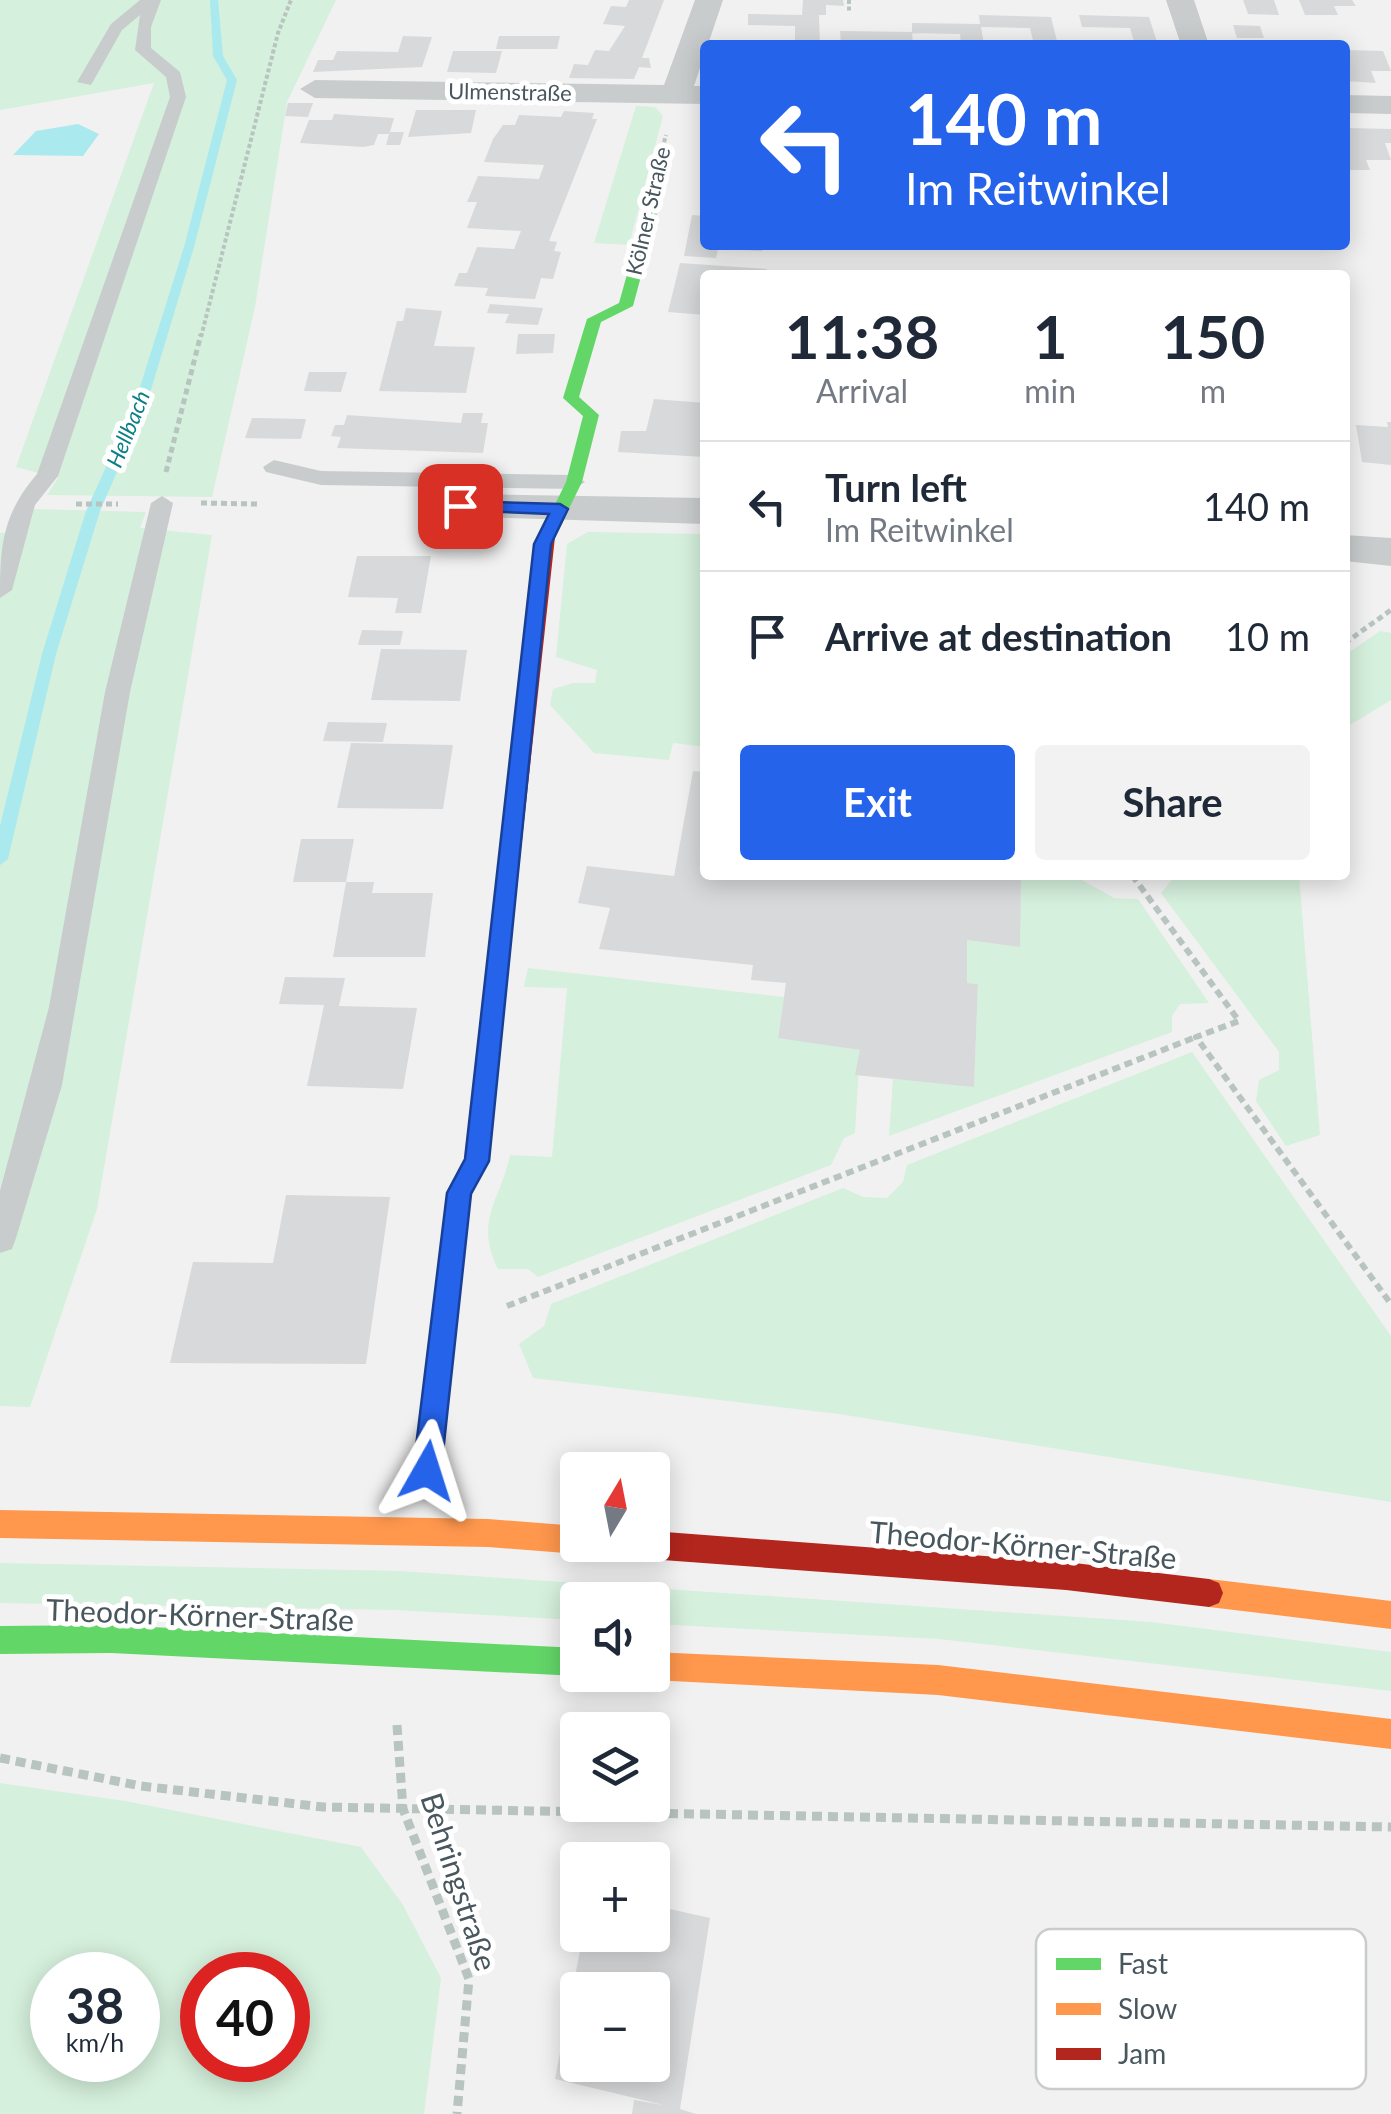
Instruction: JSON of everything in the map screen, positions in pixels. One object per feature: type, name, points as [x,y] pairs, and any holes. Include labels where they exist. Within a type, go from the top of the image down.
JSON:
[{"type":"main road","name":"Kölner Straße","points":[[567,496],[591,415],[572,398],[594,319],[626,306],[650,217],[648,202]]},
{"type":"main road","points":[[427,1471],[459,1193],[477,1161],[543,544],[567,496]]},
{"type":"main road","points":[[0,1524],[488,1533],[560,1539]]},
{"type":"main road","name":"Theodor-Körner-Straße","points":[[670,1546],[1066,1576],[1391,1615]]},
{"type":"main road","name":"Theodor-Körner-Straße","points":[[0,1640],[111,1639],[560,1661]]},
{"type":"main road","points":[[670,1667],[938,1680],[1391,1734]]},
{"type":"street","points":[[701,40],[709,0]]},
{"type":"street","points":[[1180,0],[1192,40]]},
{"type":"street","points":[[691,95],[700,48]]},
{"type":"street","name":"Ulmenstraße","points":[[315,89],[691,95]]},
{"type":"street","points":[[1350,104],[1391,105]]},
{"type":"street","points":[[460,506],[567,496],[700,511]]},
{"type":"street","points":[[1350,548],[1391,552]]},
{"type":"lane","points":[[85,82],[116,27],[151,0]]},
{"type":"lane","points":[[0,590],[24,504],[46,476],[178,98],[174,75],[143,50],[143,27],[151,0]]},
{"type":"lane","points":[[274,466],[321,478],[567,496]]},
{"type":"lane","points":[[0,1238],[16,1196],[60,1029],[133,613],[162,503]]},
{"type":"path","points":[[162,503],[197,340],[278,33],[291,0]]},
{"type":"path","points":[[849,0],[850,11]]},
{"type":"path","name":"Kölner Straße","points":[[648,202],[691,95]]},
{"type":"path","points":[[63,504],[131,504]]},
{"type":"path","points":[[1350,639],[1391,610]]},
{"type":"path","points":[[442,1331],[1239,1021],[1136,880]]},
{"type":"path","points":[[1196,1038],[1391,1304]]},
{"type":"path","name":"Behringstraße","points":[[398,1725],[403,1809],[469,1979],[457,2114]]},
{"type":"path","points":[[0,1758],[141,1786],[324,1807],[1391,1828]]},
{"type":"green space","points":[[0,0],[336,0],[287,102],[255,307],[212,497],[47,495],[58,478],[16,467],[154,83],[0,110]]},
{"type":"green space","points":[[636,106],[655,107],[663,116],[629,245],[594,243]]},
{"type":"green space","points":[[34,509],[146,512],[140,528],[212,535],[97,1209],[30,1407],[0,1406],[0,533],[28,532]]},
{"type":"green space","points":[[588,532],[700,534],[700,746],[673,743],[669,760],[594,753],[550,705],[553,689],[573,683],[595,683],[597,670],[556,657],[567,544]]},
{"type":"green space","points":[[1380,631],[1391,633],[1391,700],[1350,725],[1350,652]]},
{"type":"green space","points":[[1021,880],[1082,880],[1114,898],[1138,899],[1209,1003],[1180,1004],[1172,1016],[1172,1032],[889,1136],[893,1079],[974,1086],[978,984],[967,983],[967,940],[1019,947]]},
{"type":"green space","points":[[1172,880],[1299,880],[1320,1135],[1286,1146],[1256,1101],[1259,1080],[1279,1070],[1279,1052],[1161,893]]},
{"type":"green space","points":[[528,968],[784,997],[778,1037],[860,1050],[855,1133],[844,1138],[831,1165],[538,1277],[528,1269],[498,1269],[488,1237],[489,1224],[510,1155],[552,1157],[567,988],[524,987]]},
{"type":"green space","points":[[1192,1052],[1391,1336],[1391,1502],[839,1414],[533,1378],[519,1344],[544,1326],[551,1304],[843,1188],[863,1197],[887,1198],[903,1182],[907,1165]]},
{"type":"green space","points":[[0,1563],[401,1571],[563,1582],[560,1619],[395,1610],[0,1603]]},
{"type":"green space","points":[[670,1589],[1151,1622],[1391,1652],[1391,1691],[939,1639],[670,1625]]},
{"type":"green space","points":[[0,1783],[125,1801],[361,1847],[403,1905],[441,1978],[424,2114],[0,2114]]},
{"type":"water","points":[[78,124],[99,134],[83,156],[13,155],[36,131]]},
{"type":"building","points":[[629,0],[664,0],[642,58],[649,58],[651,68],[639,67],[634,79],[569,78],[574,64],[588,65],[595,50],[609,51],[625,26],[603,24],[611,6],[626,7]]},
{"type":"building","points":[[803,0],[843,0],[844,6],[826,5],[826,15],[819,15],[820,40],[795,40],[795,26],[748,25],[748,14],[802,15]]},
{"type":"building","points":[[1243,0],[1274,0],[1279,15],[1248,14]]},
{"type":"building","points":[[1299,0],[1352,0],[1356,6],[1334,6],[1338,15],[1305,15]]},
{"type":"building","points":[[979,15],[1051,17],[1057,40],[1033,40],[1030,28],[981,27],[983,40],[961,40],[960,34],[912,33],[912,23],[980,24]]},
{"type":"building","points":[[1079,15],[1149,17],[1156,40],[1134,40],[1130,28],[1082,27]]},
{"type":"building","points":[[1233,25],[1260,26],[1264,38],[1237,38]]},
{"type":"building","points":[[840,31],[912,32],[913,40],[841,40]]},
{"type":"building","points":[[403,36],[432,37],[422,67],[313,72],[318,60],[333,60],[337,51],[398,52]]},
{"type":"building","points":[[499,36],[560,36],[557,49],[496,49]]},
{"type":"building","points":[[1350,50],[1383,51],[1391,71],[1371,71],[1376,83],[1350,81]]},
{"type":"building","points":[[453,51],[502,51],[496,73],[447,72]]},
{"type":"building","points":[[288,103],[313,103],[308,117],[285,116]]},
{"type":"building","points":[[416,110],[476,110],[471,133],[408,137]]},
{"type":"building","points":[[564,111],[594,113],[592,119],[597,119],[549,241],[557,242],[554,251],[561,252],[553,279],[541,278],[535,299],[485,296],[488,288],[454,286],[459,273],[467,273],[477,247],[514,249],[521,231],[467,228],[477,202],[467,202],[478,176],[539,179],[544,165],[484,162],[493,139],[503,125],[515,125],[519,115],[561,117]]},
{"type":"building","points":[[334,114],[394,118],[390,132],[404,132],[400,145],[386,145],[389,134],[378,134],[374,145],[363,147],[300,143],[309,120],[332,120]]},
{"type":"building","points":[[1350,128],[1391,129],[1391,143],[1385,143],[1391,160],[1366,160],[1370,170],[1350,170]]},
{"type":"building","points":[[692,215],[700,216],[700,250],[718,250],[716,258],[684,256]]},
{"type":"building","points":[[680,263],[767,269],[700,270],[700,315],[668,312]]},
{"type":"building","points":[[490,304],[543,308],[538,325],[505,323],[509,314],[487,313]]},
{"type":"building","points":[[406,308],[442,311],[434,346],[475,347],[466,393],[379,391],[397,321],[403,321]]},
{"type":"building","points":[[518,334],[555,334],[553,353],[516,354]]},
{"type":"building","points":[[309,372],[347,372],[341,392],[304,391]]},
{"type":"building","points":[[654,399],[700,403],[700,457],[618,452],[621,431],[646,431]]},
{"type":"building","points":[[463,413],[483,413],[481,423],[488,423],[483,453],[337,448],[341,437],[331,436],[335,425],[344,425],[347,415],[461,423]]},
{"type":"building","points":[[252,418],[306,419],[301,439],[245,438]]},
{"type":"building","points":[[1387,422],[1391,422],[1391,465],[1362,462],[1356,425],[1388,427]]},
{"type":"building","points":[[357,556],[431,556],[421,613],[395,613],[398,598],[348,597]]},
{"type":"building","points":[[362,630],[403,631],[400,645],[358,645]]},
{"type":"building","points":[[381,649],[467,650],[460,701],[371,700]]},
{"type":"building","points":[[328,722],[387,723],[383,742],[323,741]]},
{"type":"building","points":[[351,743],[453,745],[443,809],[337,808]]},
{"type":"building","points":[[693,771],[700,772],[700,880],[1021,880],[1020,947],[967,940],[967,983],[978,984],[974,1087],[855,1075],[860,1050],[778,1038],[786,983],[751,980],[753,965],[599,949],[610,908],[578,903],[587,866],[674,876]]},
{"type":"building","points":[[301,839],[354,839],[346,882],[293,882]]},
{"type":"building","points":[[346,882],[374,882],[372,893],[433,893],[425,957],[333,957]]},
{"type":"building","points":[[285,977],[345,978],[339,1006],[417,1008],[403,1089],[307,1086],[324,1005],[279,1004]]},
{"type":"building","points":[[286,1195],[390,1197],[366,1364],[170,1363],[193,1262],[273,1263]]},
{"type":"building","points":[[670,1909],[710,1918],[680,2109],[696,2114],[632,2114],[634,2100],[664,2105],[568,2082],[670,2082],[670,1972],[576,1972],[580,1952],[670,1952]]},
{"type":"building","points":[[560,2053],[560,2080],[555,2079]]},
{"type":"waterway","name":"Hellbach","points":[[0,859],[49,654],[93,511],[141,403],[189,247],[232,80],[218,56],[214,0]]},
{"type":"traffic: fast","points":[[547,537],[574,482],[591,415],[571,398],[594,319],[626,306],[650,217],[648,202]]},
{"type":"traffic: fast","points":[[427,1471],[459,1193],[477,1161],[501,932]]},
{"type":"traffic: fast","points":[[0,1640],[111,1639],[560,1661]]},
{"type":"traffic: slow","points":[[0,1524],[488,1533],[560,1539]]},
{"type":"traffic: slow","points":[[1209,1593],[1391,1615]]},
{"type":"traffic: slow","points":[[670,1667],[938,1680],[1391,1734]]},
{"type":"traffic: jam","points":[[501,932],[547,537]]},
{"type":"traffic: jam","points":[[670,1547],[1066,1576],[1209,1593]]},
{"type":"route","points":[[427,1471],[459,1193],[477,1161],[543,544],[560,509],[460,506]]}]
